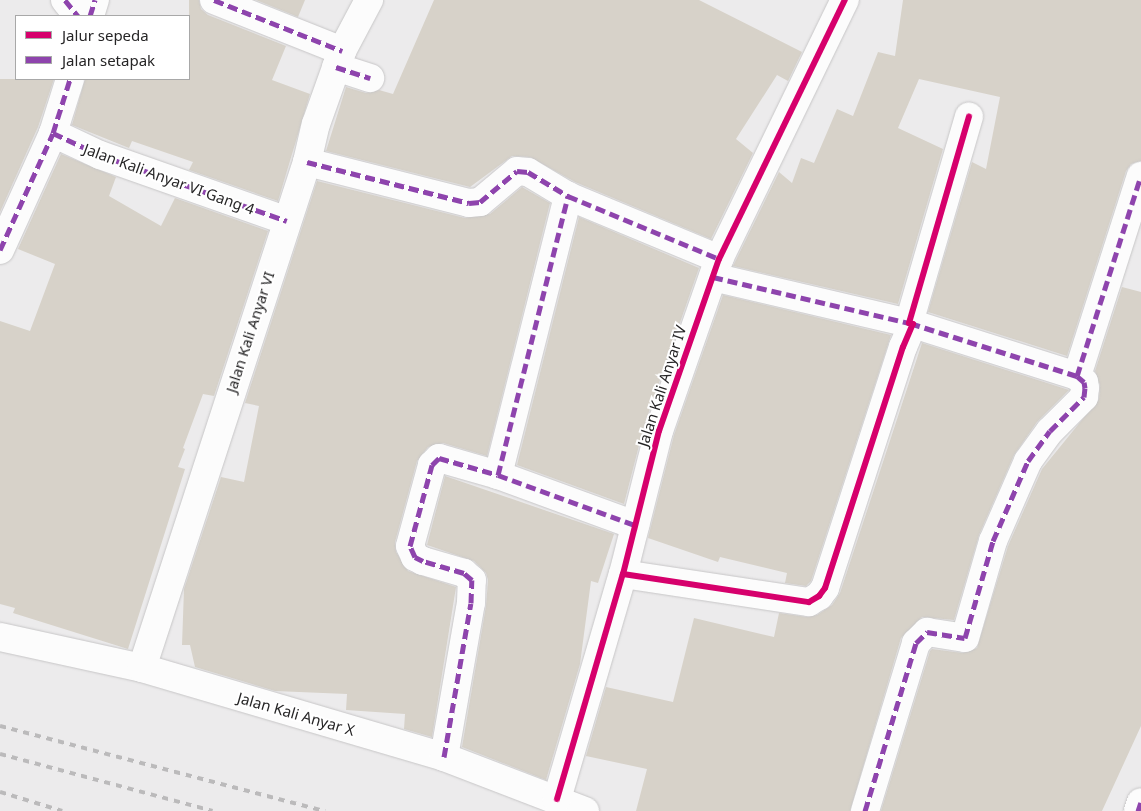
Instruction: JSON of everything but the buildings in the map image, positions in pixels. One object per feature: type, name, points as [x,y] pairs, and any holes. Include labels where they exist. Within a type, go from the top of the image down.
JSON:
[{"type":"street","points":[[64,0],[77,15]]},
{"type":"street","points":[[90,15],[95,0]]},
{"type":"street","points":[[214,0],[339,59],[370,78]]},
{"type":"street","name":"Jalan Kali Anyar VI","points":[[142,668],[339,59],[369,0]]},
{"type":"street","name":"Jalan Kali Anyar IV","points":[[557,799],[623,574],[659,431],[716,268],[845,0]]},
{"type":"street","points":[[0,250],[52,133],[70,80]]},
{"type":"street","points":[[623,574],[809,602],[819,596],[825,588],[911,324],[969,117]]},
{"type":"street","name":"Jalan Kali Anyar VI Gang 4","points":[[52,133],[100,156],[287,221]]},
{"type":"street","points":[[307,162],[469,203],[480,202],[517,171],[528,172],[568,196],[716,268],[911,324],[1077,376],[1084,382],[1084,398],[1050,431],[1028,461],[993,541],[968,634],[960,639],[927,632],[916,644],[865,811]]},
{"type":"street","points":[[1077,376],[1141,176]]},
{"type":"street","points":[[498,475],[568,196]]},
{"type":"street","points":[[444,757],[472,602],[472,580],[464,573],[423,562],[415,557],[410,546],[432,465],[439,458],[498,475],[634,526]]},
{"type":"street","name":"Jalan Kali Anyar X","points":[[0,637],[142,668],[444,757],[585,811]]},
{"type":"street","points":[[1138,811],[1141,802]]},
{"type":"railway","points":[[0,726],[325,811]]},
{"type":"railway","points":[[0,754],[212,811]]},
{"type":"railway","points":[[0,792],[62,811]]},
{"type":"marked path","points":[[65,0],[77,15]]},
{"type":"marked path","points":[[90,15],[95,0]]},
{"type":"marked path","points":[[214,0],[342,51]]},
{"type":"marked path","points":[[336,67],[370,78]]},
{"type":"marked path","points":[[0,250],[53,133],[70,80]]},
{"type":"marked path","points":[[53,133],[100,155],[287,221]]},
{"type":"marked path","points":[[307,162],[469,203],[480,202],[517,171],[528,172],[568,196],[719,259]]},
{"type":"marked path","points":[[1077,376],[1141,176]]},
{"type":"marked path","points":[[444,757],[471,603],[472,580],[464,573],[415,557],[410,546],[432,465],[439,458],[498,475],[568,196]]},
{"type":"marked path","points":[[713,277],[909,323]]},
{"type":"marked path","points":[[865,811],[916,643],[927,632],[965,638],[993,541],[1028,461],[1050,431],[1084,397],[1085,388],[1084,382],[1077,376],[913,324]]},
{"type":"marked path","points":[[498,475],[635,525]]},
{"type":"marked path","points":[[1138,811],[1141,802]]},
{"type":"cycle path","points":[[557,799],[623,574],[659,431],[719,259],[845,0]]},
{"type":"cycle path","points":[[623,574],[809,602],[819,596],[825,588],[903,347],[913,324],[909,323],[969,117]]}]
